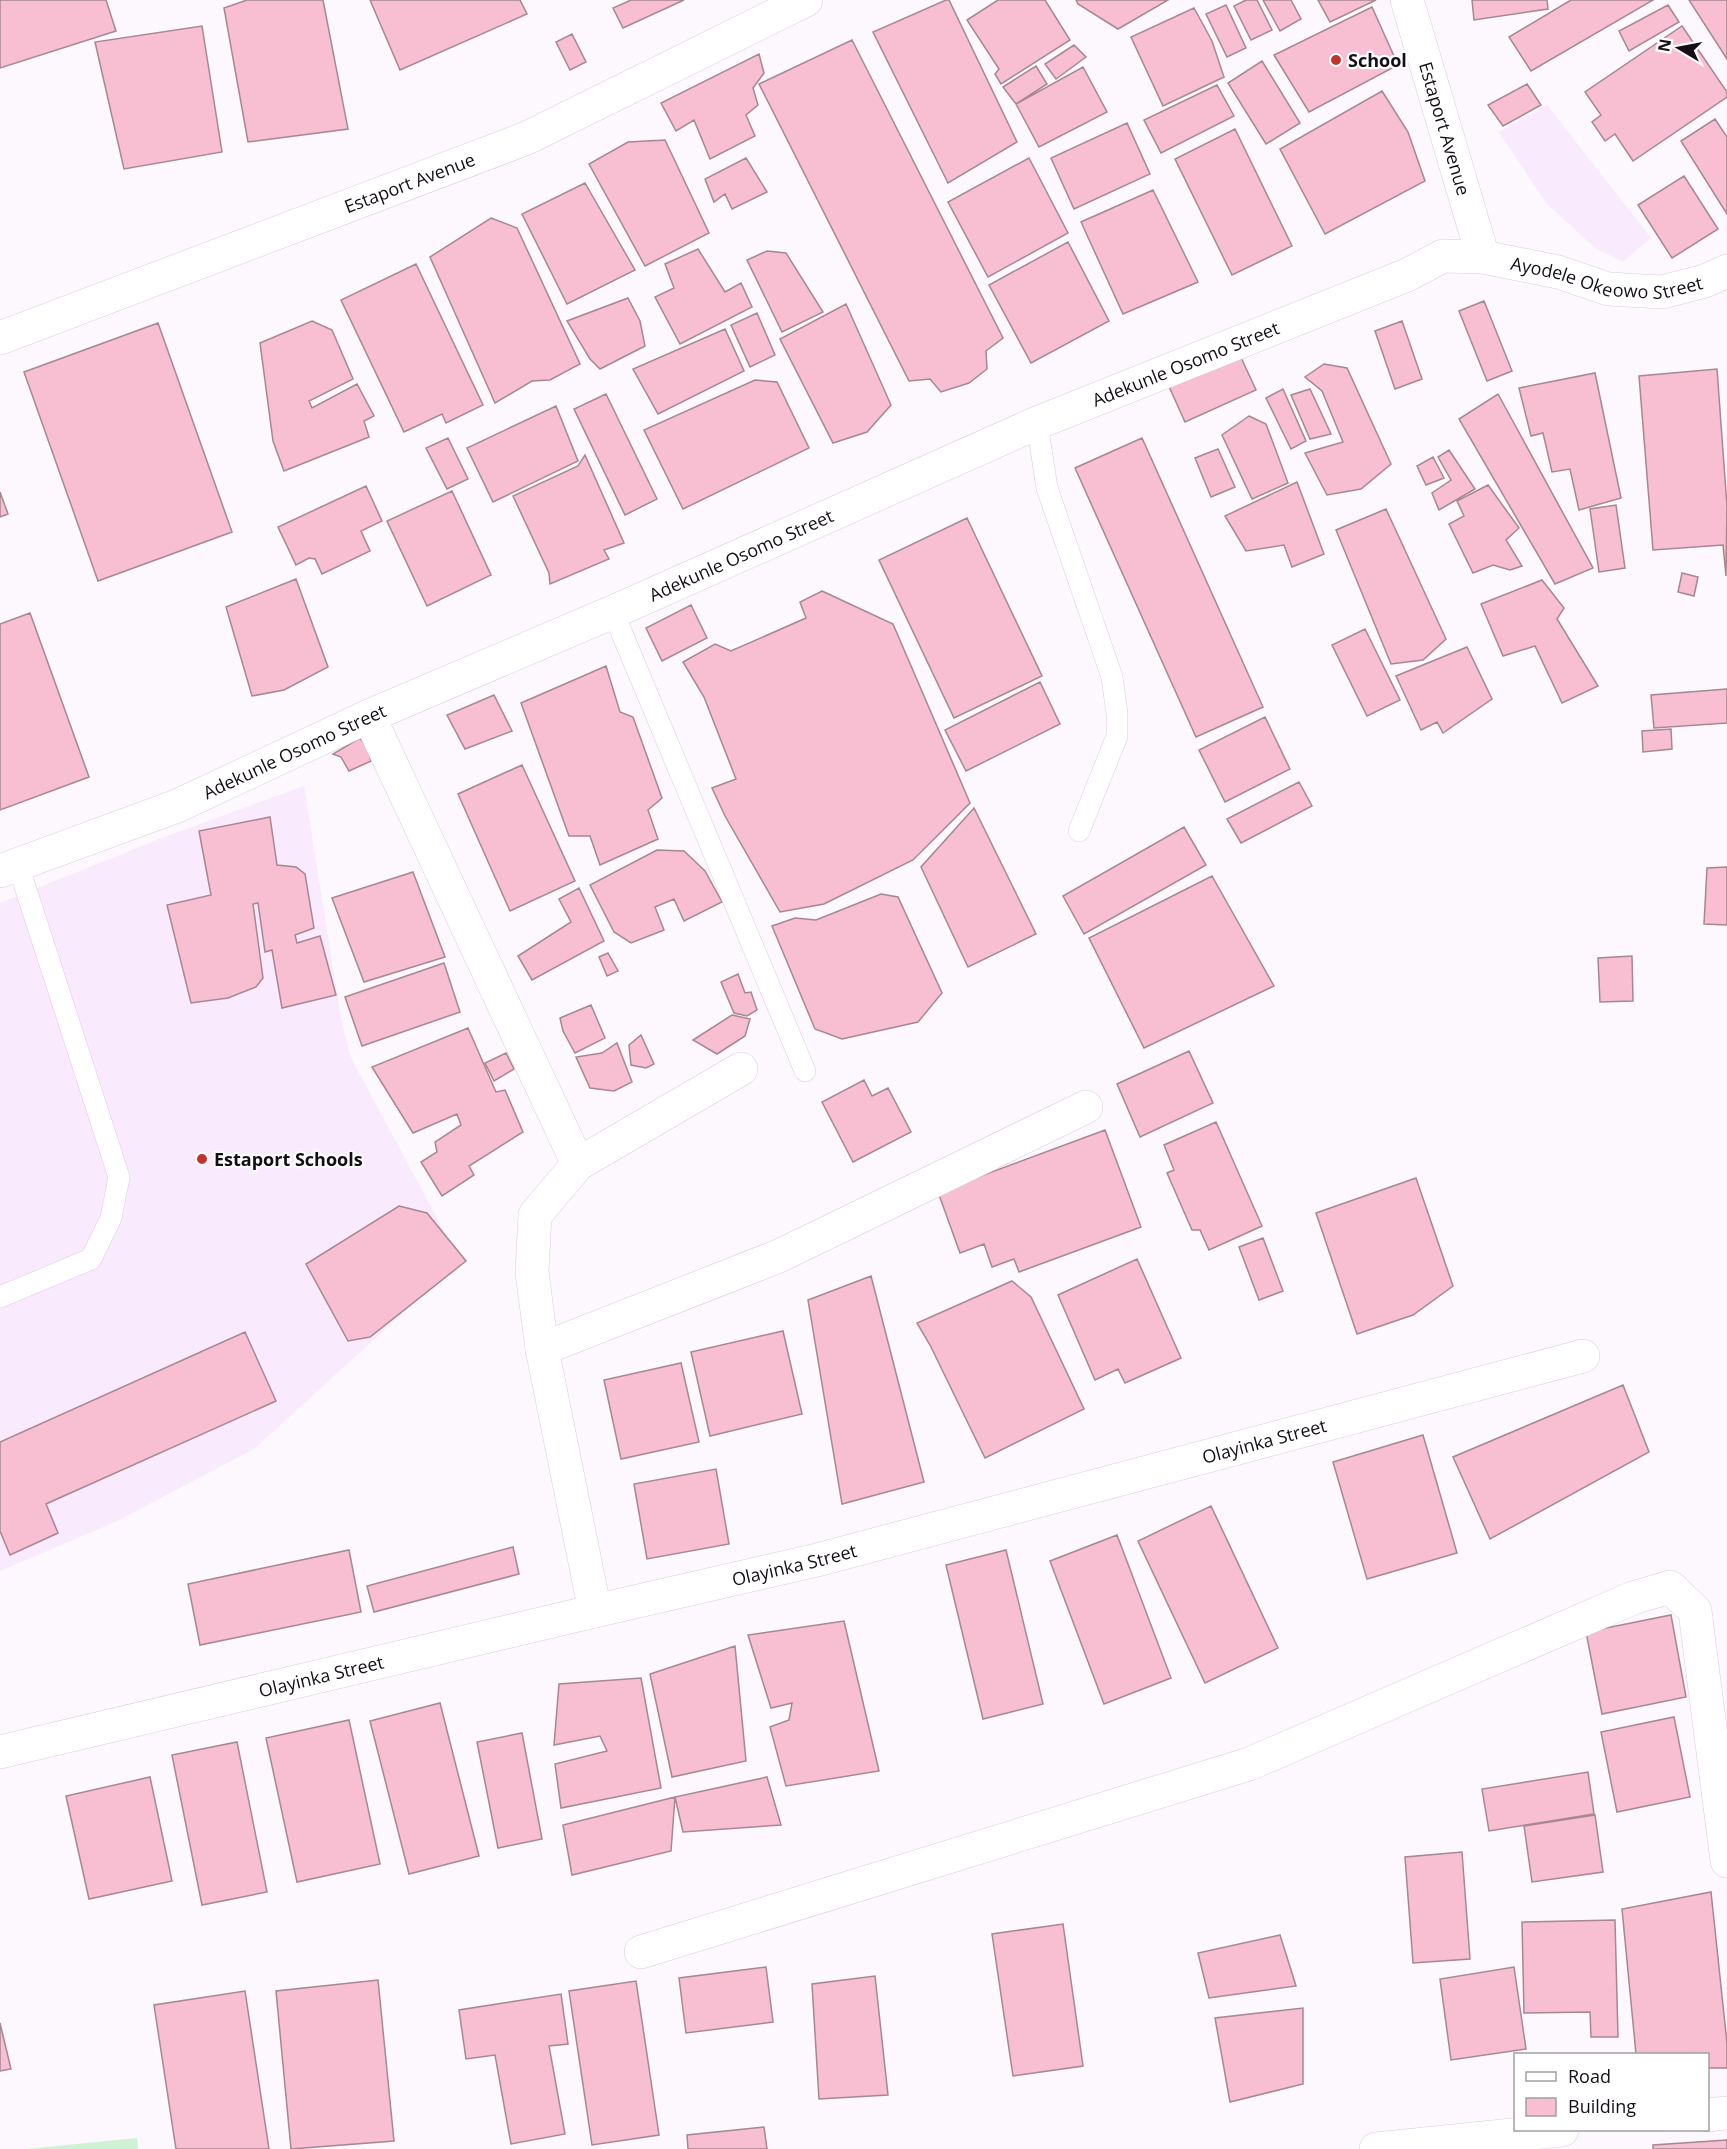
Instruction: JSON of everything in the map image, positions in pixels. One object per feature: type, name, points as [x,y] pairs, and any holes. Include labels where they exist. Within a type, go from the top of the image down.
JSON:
[{"type":"street","name":"Estaport Avenue","points":[[0,338],[527,138],[806,0]]},
{"type":"street","name":"Estaport Avenue","points":[[1407,0],[1484,257]]},
{"type":"street","name":"Adekunle Osomo Street","points":[[9,868],[177,806],[369,716],[613,612],[1037,423],[1407,275],[1443,256],[1484,257]]},
{"type":"street","name":"Ayodele Okeowo Street","points":[[1484,257],[1558,272],[1608,289],[1662,292],[1705,282],[1727,271]]},
{"type":"street","points":[[369,716],[578,1164]]},
{"type":"street","points":[[595,1611],[542,1349],[532,1272],[535,1215],[578,1164],[741,1069]]},
{"type":"street","points":[[542,1349],[779,1256],[1086,1107]]},
{"type":"street","name":"Olayinka Street","points":[[0,1752],[817,1560],[1583,1356]]},
{"type":"street","points":[[641,1952],[1249,1764],[1633,1598],[1670,1587],[1695,1611],[1727,1861]]},
{"type":"street","points":[[1709,2115],[1727,2113]]},
{"type":"street","points":[[1376,2149],[1552,2131]]},
{"type":"lane","points":[[1037,423],[1047,488],[1112,677],[1117,714],[1117,735],[1079,831]]},
{"type":"lane","points":[[613,612],[805,1071]]},
{"type":"lane","points":[[0,1297],[91,1259],[111,1218],[119,1177],[9,868]]},
{"type":"shaded area","points":[[1547,105],[1651,238],[1623,262],[1595,248],[1546,203],[1499,132]]},
{"type":"shaded area","name":"Estaport Schools","points":[[304,786],[341,1018],[350,1056],[460,1261],[254,1449],[115,1522],[0,1571],[0,903],[162,838]]},
{"type":"green space","points":[[137,2138],[138,2149],[26,2149]]},
{"type":"building","points":[[0,0],[106,0],[116,31],[0,68]]},
{"type":"building","points":[[247,0],[323,0],[348,129],[248,142],[224,8]]},
{"type":"building","points":[[370,0],[520,0],[527,14],[400,70]]},
{"type":"building","points":[[631,0],[684,0],[623,28],[613,8]]},
{"type":"building","points":[[949,0],[1017,142],[948,183],[873,32]]},
{"type":"building","points":[[998,0],[1045,0],[1070,40],[1001,84],[995,74],[999,69],[967,20]]},
{"type":"building","points":[[1076,0],[1168,0],[1118,29],[1078,4]]},
{"type":"building","points":[[1246,0],[1257,0],[1272,30],[1251,40],[1234,6]]},
{"type":"building","points":[[1263,0],[1291,0],[1301,19],[1280,31]]},
{"type":"building","points":[[1318,0],[1376,0],[1330,22]]},
{"type":"building","points":[[1472,0],[1547,0],[1548,9],[1474,20]]},
{"type":"building","points":[[1571,0],[1653,0],[1531,71],[1509,37]]},
{"type":"building","points":[[1689,0],[1727,0],[1727,59]]},
{"type":"building","points":[[1226,5],[1246,48],[1227,57],[1206,14]]},
{"type":"building","points":[[1668,5],[1679,22],[1629,51],[1619,31]]},
{"type":"building","name":"School","points":[[1372,7],[1398,65],[1309,112],[1274,55]]},
{"type":"building","points":[[1194,8],[1212,41],[1224,77],[1163,106],[1131,37]]},
{"type":"building","points":[[202,26],[222,152],[124,169],[95,42]]},
{"type":"building","points":[[1682,26],[1727,92],[1727,97],[1633,161],[1615,134],[1605,141],[1592,122],[1601,115],[1585,92]]},
{"type":"building","points":[[572,34],[586,62],[570,70],[556,42]]},
{"type":"building","points":[[852,40],[1003,338],[986,351],[987,369],[969,383],[941,392],[930,379],[909,381],[759,84]]},
{"type":"building","points":[[1074,45],[1086,57],[1056,79],[1045,64]]},
{"type":"building","points":[[759,54],[764,73],[753,88],[758,105],[746,115],[755,136],[710,159],[694,120],[676,131],[661,103]]},
{"type":"building","points":[[1262,61],[1300,123],[1266,144],[1228,83]]},
{"type":"building","points":[[1036,66],[1047,84],[1016,104],[1003,87]]},
{"type":"building","points":[[1083,67],[1107,112],[1039,147],[1016,104]]},
{"type":"building","points":[[1527,84],[1541,105],[1503,126],[1488,105]]},
{"type":"building","points":[[1217,85],[1234,116],[1161,153],[1144,120]]},
{"type":"building","points":[[1382,91],[1408,132],[1425,181],[1325,234],[1280,149]]},
{"type":"building","points":[[1715,119],[1727,137],[1727,214],[1681,141]]},
{"type":"building","points":[[1127,123],[1150,174],[1074,209],[1051,158]]},
{"type":"building","points":[[1235,129],[1292,246],[1232,275],[1175,159]]},
{"type":"building","points":[[665,140],[709,233],[645,266],[589,164],[628,142]]},
{"type":"building","points":[[746,158],[767,192],[732,209],[725,194],[714,202],[705,179]]},
{"type":"building","points":[[1029,158],[1068,233],[988,277],[948,202]]},
{"type":"building","points":[[1684,176],[1718,229],[1672,258],[1638,205]]},
{"type":"building","points":[[585,183],[635,270],[567,304],[522,214]]},
{"type":"building","points":[[1153,190],[1198,282],[1123,314],[1081,222]]},
{"type":"building","points":[[491,218],[517,228],[580,364],[550,380],[532,381],[495,403],[430,257]]},
{"type":"building","points":[[1068,242],[1109,321],[1031,363],[989,285]]},
{"type":"building","points":[[698,249],[725,292],[741,283],[752,307],[680,344],[655,297],[674,288],[665,264]]},
{"type":"building","points":[[767,251],[786,253],[823,312],[782,332],[747,260]]},
{"type":"building","points":[[416,264],[483,405],[446,423],[442,414],[404,432],[341,300]]},
{"type":"building","points":[[628,298],[640,321],[645,346],[600,369],[590,359],[567,321]]},
{"type":"building","points":[[1484,301],[1512,371],[1487,381],[1459,311]]},
{"type":"building","points":[[846,304],[891,405],[867,432],[833,443],[780,339]]},
{"type":"building","points":[[757,313],[775,355],[750,367],[731,325]]},
{"type":"building","points":[[312,321],[332,330],[353,379],[309,401],[312,408],[357,384],[374,416],[364,421],[369,437],[284,471],[273,441],[260,343]]},
{"type":"building","points":[[1402,321],[1422,379],[1395,389],[1375,331]]},
{"type":"building","points":[[158,323],[232,532],[98,581],[24,372]]},
{"type":"building","points":[[725,329],[744,371],[658,414],[633,369]]},
{"type":"building","points":[[1237,349],[1256,390],[1185,422],[1167,382]]},
{"type":"building","points":[[1324,364],[1347,368],[1391,464],[1361,489],[1327,495],[1305,453],[1343,442],[1322,391],[1305,377]]},
{"type":"building","points":[[1717,369],[1727,506],[1726,576],[1723,545],[1653,550],[1639,376]]},
{"type":"building","points":[[1595,373],[1621,498],[1579,510],[1570,469],[1552,472],[1543,433],[1531,436],[1519,388]]},
{"type":"building","points":[[755,380],[777,382],[809,448],[683,509],[644,430]]},
{"type":"building","points":[[1283,389],[1306,441],[1291,449],[1266,398]]},
{"type":"building","points":[[1310,389],[1331,434],[1310,439],[1291,395]]},
{"type":"building","points":[[606,394],[657,499],[625,515],[574,409]]},
{"type":"building","points":[[1498,394],[1593,568],[1555,584],[1459,419]]},
{"type":"building","points":[[556,406],[578,461],[493,502],[467,448]]},
{"type":"building","points":[[1249,416],[1266,424],[1288,483],[1252,499],[1222,435]]},
{"type":"building","points":[[448,438],[468,479],[447,489],[426,448]]},
{"type":"building","points":[[1142,438],[1263,707],[1196,737],[1075,468]]},
{"type":"building","points":[[1218,449],[1235,487],[1211,497],[1195,458]]},
{"type":"building","points":[[1449,450],[1475,489],[1439,510],[1432,493],[1451,480],[1438,457]]},
{"type":"building","points":[[585,455],[624,543],[604,550],[609,559],[550,584],[549,573],[513,496],[578,466]]},
{"type":"building","points":[[1433,457],[1444,478],[1426,485],[1417,466]]},
{"type":"building","points":[[1297,482],[1324,554],[1292,567],[1284,545],[1246,551],[1225,516]]},
{"type":"building","points":[[1488,485],[1519,528],[1506,540],[1522,566],[1510,570],[1493,565],[1473,573],[1449,524],[1464,516],[1457,501]]},
{"type":"building","points":[[366,486],[382,521],[361,531],[370,551],[322,574],[315,559],[309,558],[296,565],[278,527]]},
{"type":"building","points":[[452,491],[491,575],[427,606],[387,521]]},
{"type":"building","points":[[0,492],[8,514],[0,517]]},
{"type":"building","points":[[1616,505],[1625,568],[1599,572],[1590,509]]},
{"type":"building","points":[[1386,509],[1446,639],[1423,660],[1391,664],[1336,530]]},
{"type":"building","points":[[967,518],[1042,676],[954,718],[879,560]]},
{"type":"building","points":[[1682,573],[1698,577],[1694,596],[1678,592]]},
{"type":"building","points":[[296,579],[328,667],[284,690],[252,696],[226,607]]},
{"type":"building","points":[[1542,580],[1564,608],[1557,619],[1598,686],[1562,703],[1535,646],[1503,656],[1481,604]]},
{"type":"building","points":[[822,591],[893,624],[970,803],[913,860],[824,904],[780,912],[725,816],[712,788],[736,779],[704,697],[683,662],[715,644],[731,651],[806,618],[800,602]]},
{"type":"building","points":[[691,605],[707,638],[662,661],[646,628]]},
{"type":"building","points":[[30,613],[89,777],[0,810],[0,624]]},
{"type":"building","points":[[1365,629],[1400,700],[1367,716],[1332,645]]},
{"type":"building","points":[[1467,647],[1492,699],[1443,733],[1437,722],[1421,730],[1396,676]]},
{"type":"building","points":[[606,666],[620,712],[633,717],[662,798],[648,810],[658,839],[600,865],[590,836],[569,836],[521,703]]},
{"type":"building","points":[[1040,682],[1060,724],[966,771],[945,730]]},
{"type":"building","points":[[1727,689],[1727,723],[1654,728],[1651,695]]},
{"type":"building","points":[[494,695],[512,731],[465,749],[447,715]]},
{"type":"building","points":[[1265,717],[1290,769],[1225,802],[1199,750]]},
{"type":"building","points":[[1671,729],[1672,749],[1643,752],[1642,731]]},
{"type":"building","points":[[360,738],[367,747],[371,761],[349,771],[341,757],[333,754]]},
{"type":"building","points":[[522,765],[575,881],[510,911],[458,794]]},
{"type":"building","points":[[1299,782],[1312,806],[1241,843],[1227,819]]},
{"type":"building","points":[[974,808],[1036,934],[968,967],[921,867]]},
{"type":"building","points":[[270,817],[277,865],[296,867],[305,874],[314,928],[295,935],[297,943],[320,936],[336,995],[282,1008],[272,950],[265,952],[258,903],[253,904],[263,978],[256,987],[228,998],[191,1003],[167,905],[211,895],[199,831]]},
{"type":"building","points":[[1184,827],[1206,865],[1084,934],[1063,896]]},
{"type":"building","points":[[657,850],[684,851],[705,871],[722,902],[684,921],[674,899],[655,907],[664,930],[631,943],[614,932],[590,885]]},
{"type":"building","points":[[1727,867],[1727,925],[1704,924],[1707,868]]},
{"type":"building","points":[[413,872],[445,957],[364,982],[332,898]]},
{"type":"building","points":[[1212,876],[1274,986],[1144,1048],[1089,938]]},
{"type":"building","points":[[579,888],[604,941],[532,980],[518,956],[571,922],[559,899]]},
{"type":"building","points":[[881,894],[898,897],[942,993],[918,1022],[842,1039],[815,1029],[772,926],[795,918],[816,920]]},
{"type":"building","points":[[608,953],[618,971],[607,976],[599,957]]},
{"type":"building","points":[[1632,956],[1633,1001],[1600,1002],[1598,958]]},
{"type":"building","points":[[444,963],[460,1012],[362,1046],[345,997]]},
{"type":"building","points":[[738,974],[745,993],[751,992],[757,1010],[747,1016],[734,1013],[721,982]]},
{"type":"building","points":[[591,1005],[605,1038],[575,1053],[563,1031],[560,1018]]},
{"type":"building","points":[[732,1015],[750,1019],[745,1036],[717,1054],[693,1040]]},
{"type":"building","points":[[468,1028],[496,1092],[505,1090],[523,1132],[469,1166],[474,1175],[442,1196],[421,1162],[437,1152],[435,1142],[461,1125],[457,1114],[413,1133],[372,1067]]},
{"type":"building","points":[[641,1035],[654,1064],[646,1068],[631,1065],[629,1045]]},
{"type":"building","points":[[617,1043],[632,1082],[614,1091],[590,1088],[576,1057],[602,1053]]},
{"type":"building","points":[[1189,1051],[1213,1103],[1140,1137],[1117,1084]]},
{"type":"building","points":[[506,1053],[514,1069],[494,1081],[485,1063]]},
{"type":"building","points":[[864,1080],[872,1096],[888,1088],[911,1132],[853,1162],[822,1102]]},
{"type":"building","points":[[1216,1122],[1262,1226],[1209,1250],[1200,1230],[1192,1230],[1167,1173],[1174,1170],[1164,1145]]},
{"type":"building","points":[[1105,1130],[1141,1227],[1019,1272],[1014,1259],[992,1267],[984,1244],[960,1253],[938,1192]]},
{"type":"building","points":[[1416,1178],[1453,1286],[1413,1315],[1357,1334],[1316,1213]]},
{"type":"building","points":[[399,1206],[427,1213],[466,1261],[370,1337],[348,1341],[306,1264]]},
{"type":"building","points":[[1263,1238],[1283,1291],[1259,1300],[1239,1247]]},
{"type":"building","points":[[1137,1259],[1181,1358],[1125,1383],[1118,1369],[1095,1380],[1058,1295]]},
{"type":"building","points":[[871,1276],[924,1482],[842,1504],[808,1300]]},
{"type":"building","points":[[1012,1281],[1031,1297],[1084,1409],[985,1458],[917,1323]]},
{"type":"building","points":[[783,1331],[802,1414],[710,1436],[691,1352]]},
{"type":"building","points":[[245,1332],[276,1401],[46,1504],[58,1533],[10,1555],[0,1531],[0,1442]]},
{"type":"building","points":[[681,1363],[699,1442],[621,1459],[604,1380]]},
{"type":"building","points":[[1623,1385],[1649,1452],[1490,1539],[1453,1457]]},
{"type":"building","points":[[1423,1435],[1457,1553],[1367,1579],[1333,1462]]},
{"type":"building","points":[[716,1469],[729,1544],[647,1559],[634,1484]]},
{"type":"building","points":[[1211,1506],[1278,1648],[1205,1683],[1138,1541]]},
{"type":"building","points":[[1117,1535],[1171,1678],[1104,1704],[1050,1561]]},
{"type":"building","points":[[513,1547],[519,1574],[374,1612],[367,1586]]},
{"type":"building","points":[[349,1550],[361,1612],[200,1645],[188,1584]]},
{"type":"building","points":[[1006,1550],[1043,1704],[983,1719],[946,1565]]},
{"type":"building","points":[[1671,1615],[1686,1697],[1602,1714],[1586,1632]]},
{"type":"building","points":[[844,1621],[879,1771],[786,1786],[770,1727],[789,1720],[792,1703],[771,1708],[748,1635]]},
{"type":"building","points":[[735,1646],[746,1761],[672,1777],[650,1674]]},
{"type":"building","points":[[641,1678],[661,1788],[561,1808],[555,1764],[607,1751],[600,1736],[554,1745],[559,1684]]},
{"type":"building","points":[[440,1703],[479,1856],[409,1874],[370,1721]]},
{"type":"building","points":[[1674,1717],[1690,1797],[1617,1812],[1601,1732]]},
{"type":"building","points":[[349,1720],[380,1864],[297,1882],[266,1738]]},
{"type":"building","points":[[522,1733],[542,1839],[498,1848],[477,1742]]},
{"type":"building","points":[[237,1742],[267,1892],[202,1905],[172,1755]]},
{"type":"building","points":[[1588,1772],[1594,1814],[1489,1831],[1482,1789]]},
{"type":"building","points":[[150,1777],[172,1881],[89,1899],[66,1796]]},
{"type":"building","points":[[767,1777],[781,1825],[683,1832],[675,1797]]},
{"type":"building","points":[[675,1797],[671,1851],[572,1875],[563,1825]]},
{"type":"building","points":[[1595,1815],[1603,1872],[1532,1882],[1524,1826]]},
{"type":"building","points":[[1462,1852],[1470,1959],[1413,1963],[1405,1857]]},
{"type":"building","points":[[1711,1892],[1727,2043],[1727,2068],[1709,2068],[1709,2053],[1636,2053],[1622,1909]]},
{"type":"building","points":[[1615,1920],[1618,2037],[1591,2037],[1590,2012],[1524,2013],[1522,1922]]},
{"type":"building","points":[[1063,1924],[1083,2066],[1013,2076],[992,1934]]},
{"type":"building","points":[[1280,1935],[1296,1986],[1209,1998],[1198,1953]]},
{"type":"building","points":[[766,1967],[773,2022],[686,2033],[679,1978]]},
{"type":"building","points":[[1514,1967],[1526,2049],[1451,2060],[1440,1979]]},
{"type":"building","points":[[875,1976],[888,2095],[819,2099],[812,1984]]},
{"type":"building","points":[[378,1980],[394,2141],[291,2149],[276,1991]]},
{"type":"building","points":[[636,1981],[659,2135],[592,2145],[569,1991]]},
{"type":"building","points":[[245,1991],[269,2149],[176,2149],[154,2005]]},
{"type":"building","points":[[561,1994],[568,2044],[549,2046],[565,2134],[511,2144],[495,2055],[466,2059],[459,2010]]},
{"type":"building","points":[[1303,2008],[1303,2084],[1230,2102],[1215,2018]]},
{"type":"building","points":[[0,2023],[11,2069],[0,2071]]},
{"type":"building","points":[[764,2127],[767,2149],[688,2149],[687,2135]]},
{"type":"building","points":[[1727,2140],[1727,2149],[1653,2149],[1653,2145]]},
{"type":"place","name":"School","points":[[1336,60]]},
{"type":"place","name":"Estaport Schools","points":[[202,1159]]}]
